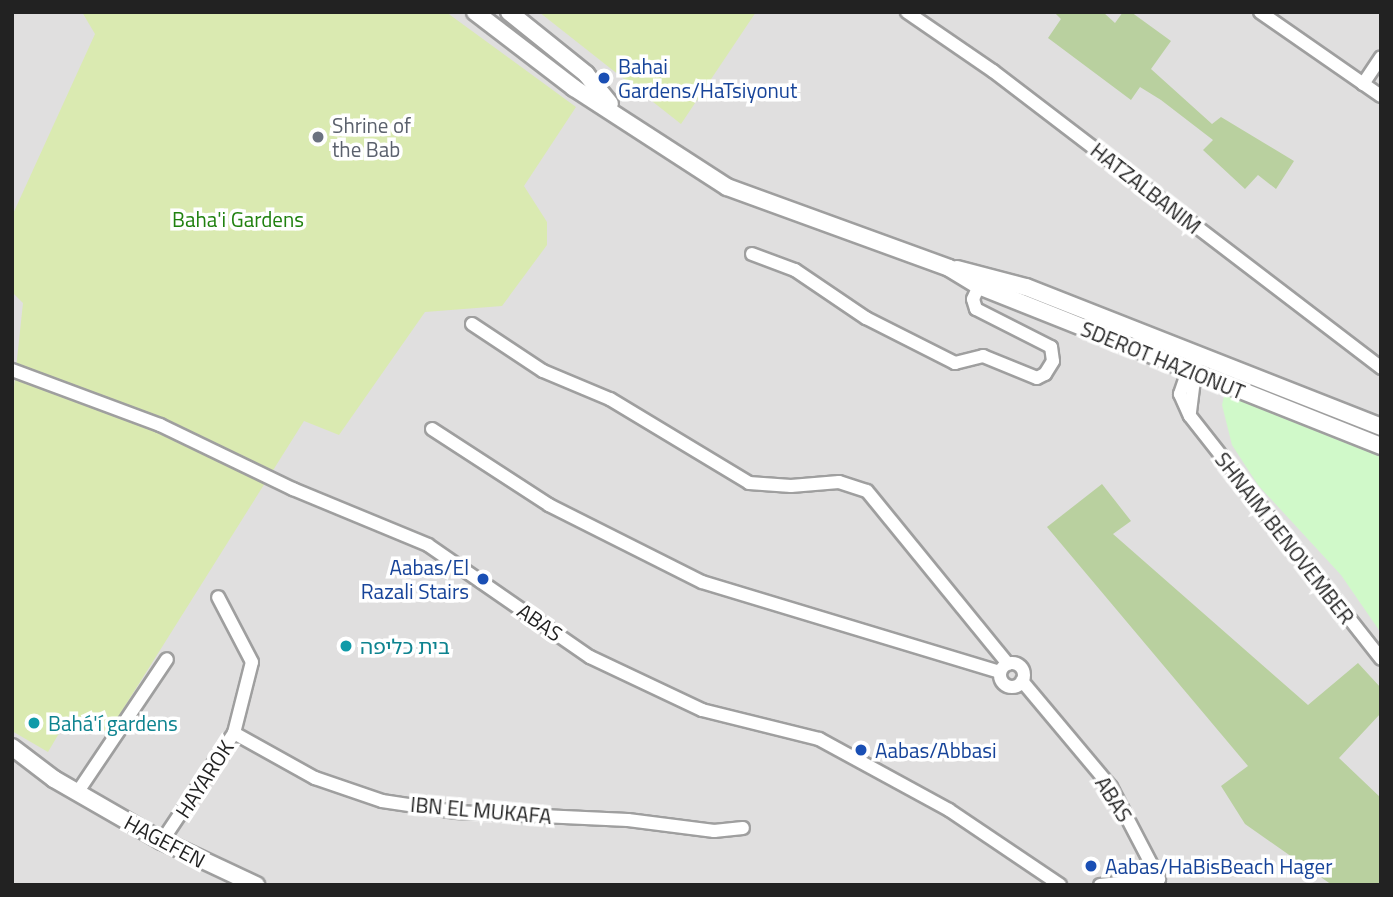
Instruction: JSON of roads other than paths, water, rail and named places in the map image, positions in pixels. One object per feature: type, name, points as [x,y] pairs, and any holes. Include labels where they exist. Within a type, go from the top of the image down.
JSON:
[{"type":"street","name":"SDEROT HAZIONUT","points":[[475,12],[574,88],[619,114],[727,187],[949,268],[1013,282],[1381,427]]},
{"type":"street","name":"SDEROT HAZIONUT","points":[[509,12],[586,74],[619,114]]},
{"type":"street","name":"HATZALBANIM","points":[[907,12],[993,71],[1381,368]]},
{"type":"street","points":[[1260,12],[1381,96]]},
{"type":"street","points":[[1363,84],[1381,57]]},
{"type":"street","points":[[752,254],[795,270],[866,318],[955,363],[983,356],[1042,377],[1053,361],[1051,347],[976,309],[973,299],[979,286]]},
{"type":"street","name":"SDEROT HAZIONUT","points":[[949,268],[979,286],[1381,446]]},
{"type":"street","points":[[472,324],[543,371],[610,399],[750,483],[791,486],[839,482],[867,491],[1004,668],[1007,686],[1022,681]]},
{"type":"street","name":"SHNAIM BENOVEMBER","points":[[1197,353],[1190,372],[1190,416],[1381,659]]},
{"type":"street","name":"ABAS","points":[[12,370],[160,425],[293,489],[428,545],[590,657],[702,710],[818,739],[949,810],[1060,885]]},
{"type":"street","points":[[432,429],[548,505],[702,582],[1004,668]]},
{"type":"street","name":"HAYAROK","points":[[162,841],[234,733],[252,662],[218,597]]},
{"type":"street","points":[[77,793],[167,660]]},
{"type":"street","name":"ABAS","points":[[1004,668],[1022,669],[1022,681],[1111,787],[1164,882],[1100,885]]},
{"type":"street","name":"IBN EL MUKAFA","points":[[234,733],[315,778],[382,801],[456,812],[628,820],[714,831],[743,828]]},
{"type":"street","name":"HAGEFEN","points":[[12,747],[77,793],[162,841],[256,885]]},
{"type":"street","name":"HAGEFEN","points":[[12,765],[77,793]]},
{"type":"place","name":"Bahai Gardens/HaTsiyonut","points":[[604,78]]},
{"type":"place","name":"Shrine of the Bab","points":[[318,137]]},
{"type":"place","name":"Aabas/El Razali Stairs","points":[[483,579]]},
{"type":"place","name":"בית כליפה","points":[[346,646]]},
{"type":"place","name":"Bahá'í gardens","points":[[34,723]]},
{"type":"place","name":"Aabas/Abbasi","points":[[861,750]]},
{"type":"place","name":"Aabas/HaBisBeach Hager","points":[[1091,866]]},
{"type":"park label","name":"Baha'i Gardens","points":[[238,219]]}]
